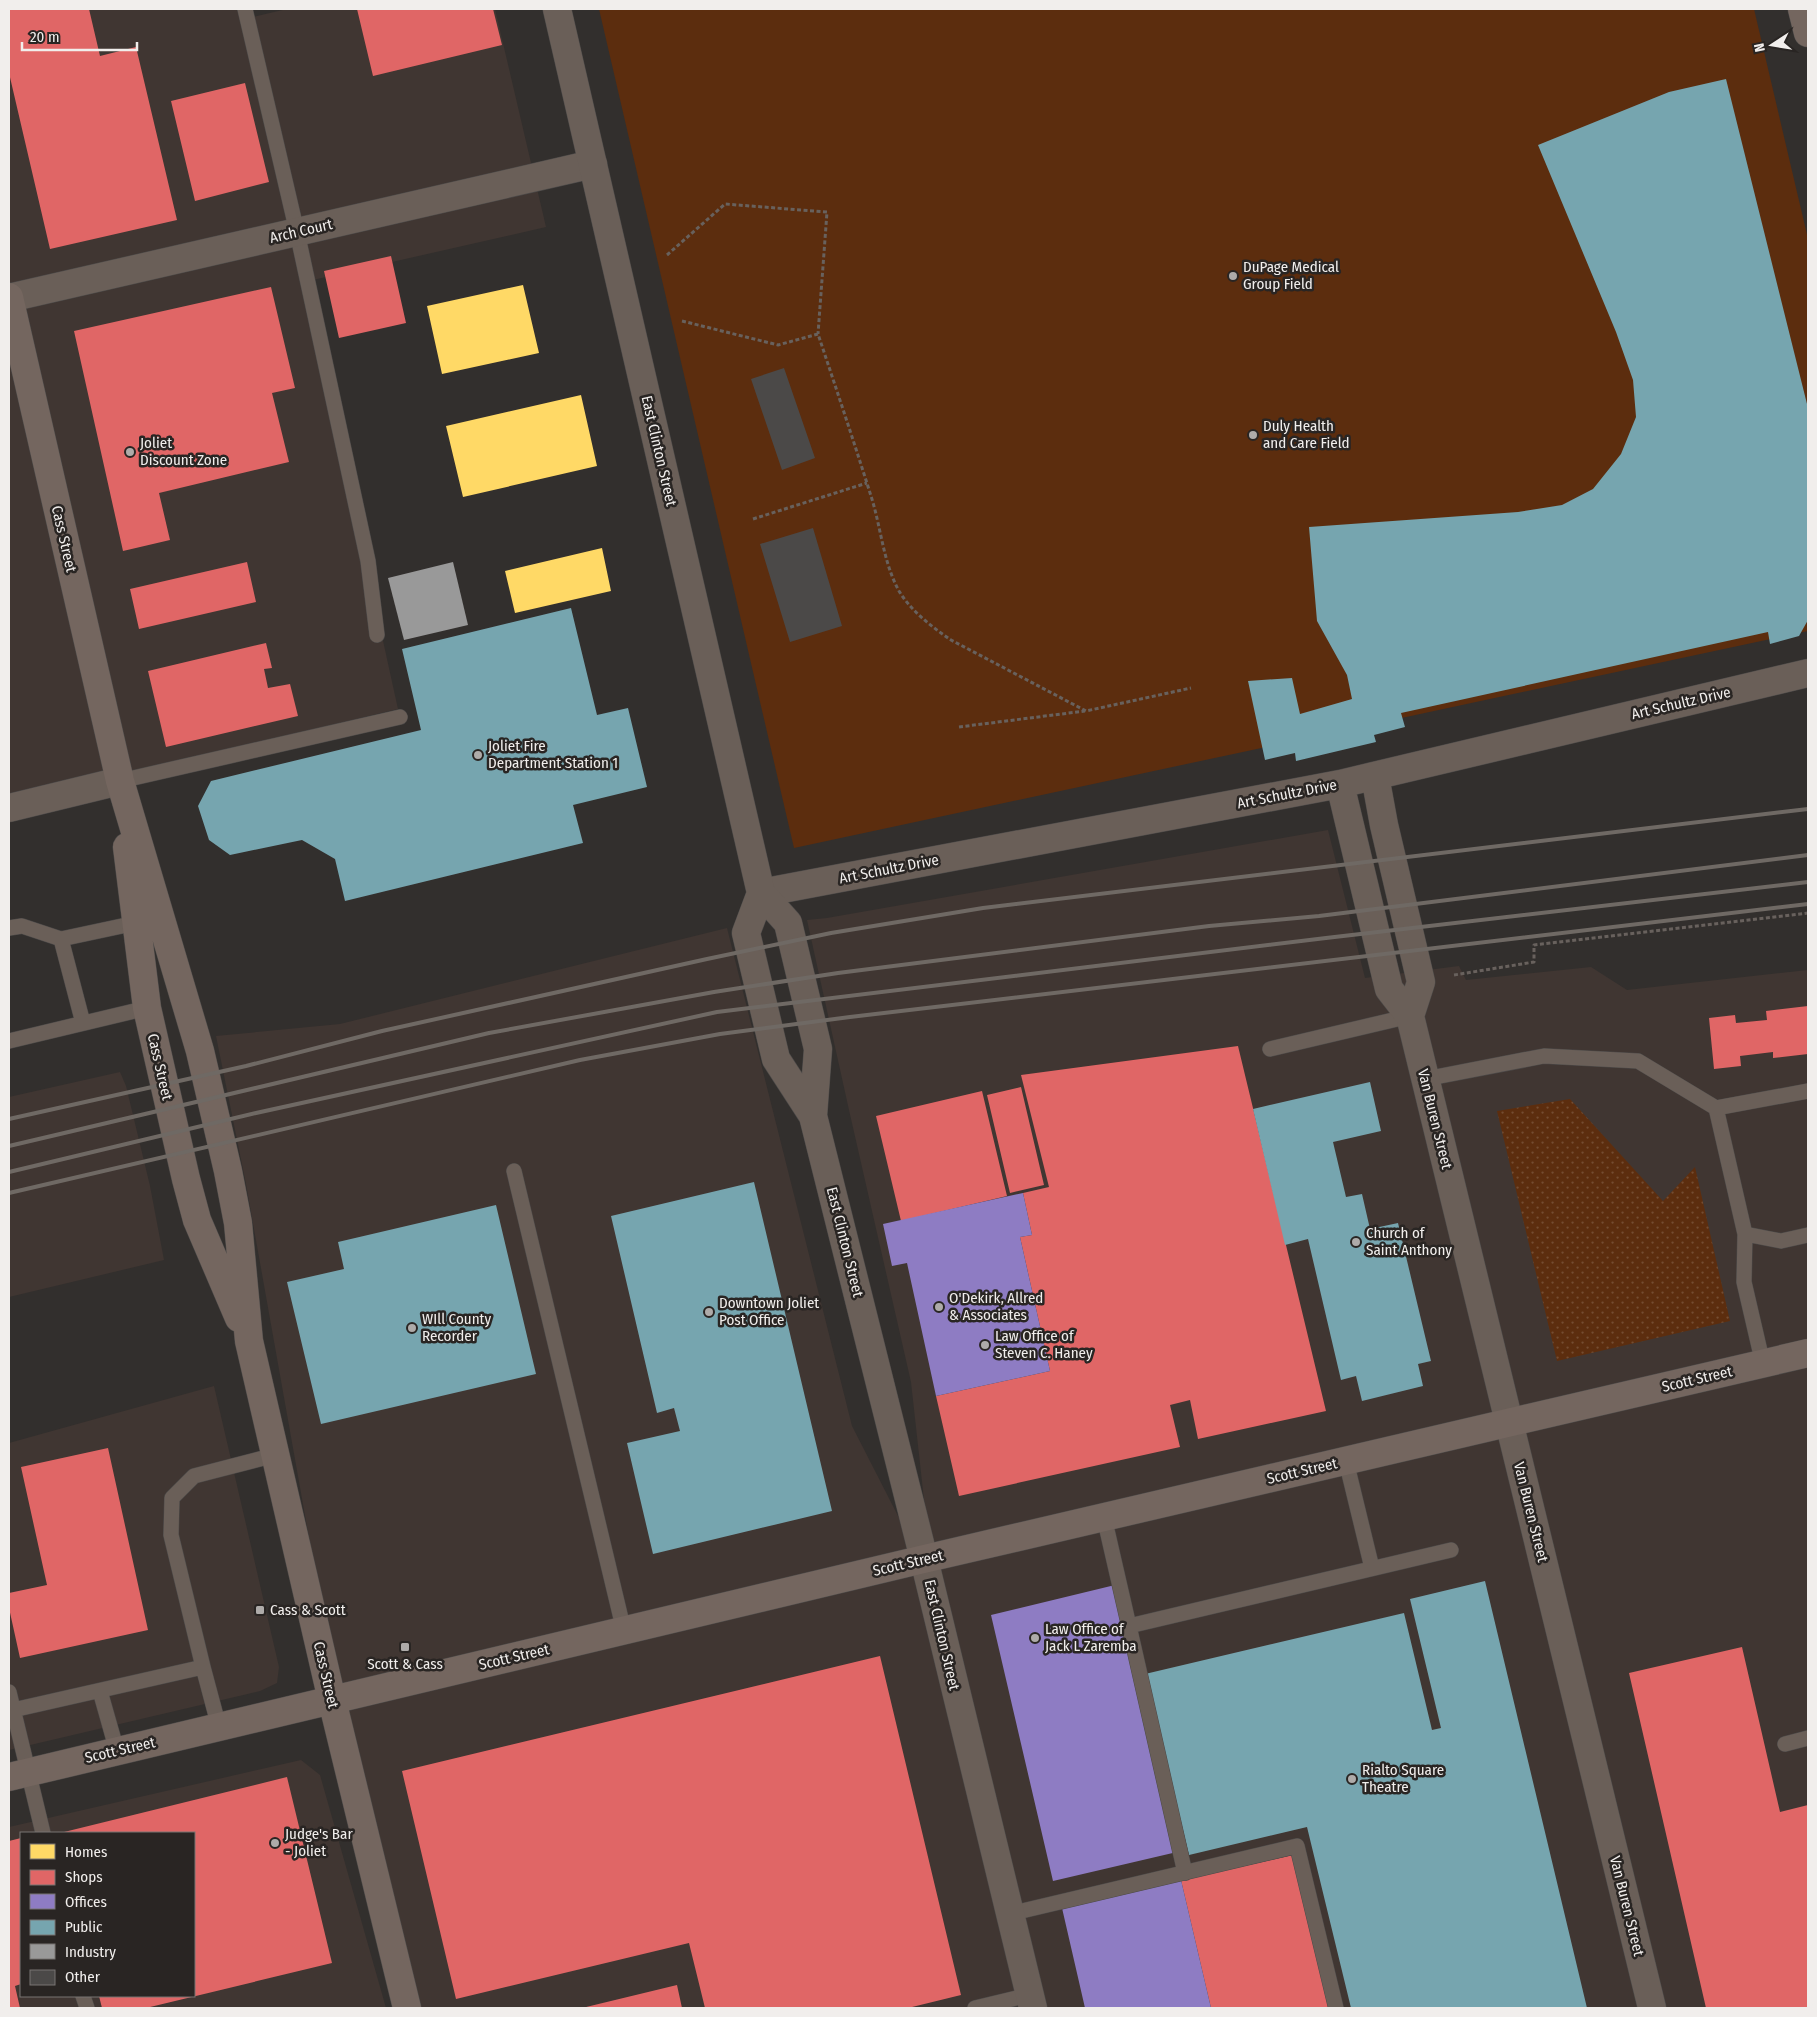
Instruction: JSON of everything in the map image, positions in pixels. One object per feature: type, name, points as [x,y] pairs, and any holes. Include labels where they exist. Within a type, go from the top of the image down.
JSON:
[{"type":"main road","points":[[1802,9],[1808,33]]},
{"type":"main road","name":"Cass Street","points":[[9,298],[120,781],[172,949],[211,1097],[238,1223],[249,1341],[406,2008]]},
{"type":"main road","name":"Cass Street","points":[[120,781],[147,1008],[196,1220],[249,1341]]},
{"type":"main road","name":"Scott Street","points":[[19,1774],[924,1559],[1808,1354]]},
{"type":"street","name":"East Clinton Street","points":[[557,9],[761,893],[788,923],[818,1049],[813,1116],[924,1559],[1031,2002]]},
{"type":"street","name":"Arch Court","points":[[9,298],[593,164]]},
{"type":"street","name":"Art Schultz Drive","points":[[761,893],[1340,784],[1808,673]]},
{"type":"street","points":[[1375,776],[1384,825],[1421,982],[1410,1016]]},
{"type":"street","points":[[9,808],[120,781]]},
{"type":"street","name":"Van Buren Street","points":[[1340,784],[1389,989],[1410,1016],[1652,2008]]},
{"type":"street","name":"East Clinton Street","points":[[761,893],[746,933],[748,942],[776,1059],[813,1116]]},
{"type":"lane","points":[[245,9],[297,232],[368,561],[377,635]]},
{"type":"lane","points":[[120,781],[400,717]]},
{"type":"lane","points":[[9,928],[22,926],[61,940],[136,923]]},
{"type":"lane","points":[[61,940],[83,1023]]},
{"type":"lane","points":[[9,1041],[147,1008]]},
{"type":"lane","points":[[1270,1049],[1410,1016]]},
{"type":"lane","points":[[1425,1079],[1544,1056],[1638,1061],[1716,1108],[1808,1091]]},
{"type":"lane","points":[[1716,1108],[1745,1234],[1744,1282],[1763,1364]]},
{"type":"lane","points":[[514,1171],[624,1631]]},
{"type":"lane","points":[[1745,1234],[1781,1241],[1808,1235]]},
{"type":"lane","points":[[219,1727],[171,1536],[172,1498],[194,1476],[275,1455]]},
{"type":"lane","points":[[1346,1461],[1372,1568]]},
{"type":"lane","points":[[1104,1518],[1185,1873]]},
{"type":"lane","points":[[1128,1626],[1452,1550]]},
{"type":"lane","points":[[13,1710],[203,1667]]},
{"type":"lane","points":[[100,1690],[117,1751]]},
{"type":"lane","points":[[9,1692],[13,1710],[19,1774],[43,1832]]},
{"type":"lane","points":[[1785,1744],[1808,1738]]},
{"type":"lane","points":[[1009,1914],[1297,1846],[1336,2008]]},
{"type":"lane","points":[[976,2008],[1031,2002]]},
{"type":"path","points":[[667,255],[725,204],[827,212],[818,334],[867,484],[893,578],[900,593],[916,611],[951,640],[1086,711]]},
{"type":"path","points":[[682,321],[778,345],[818,334]]},
{"type":"path","points":[[753,520],[867,484]]},
{"type":"path","points":[[959,728],[1086,711],[1190,688]]},
{"type":"path","points":[[1466,973],[1534,962],[1534,945],[1808,913]]},
{"type":"shaded area","points":[[9,9],[241,9],[244,19],[287,9],[495,9],[546,227],[304,282],[398,709],[9,803]]},
{"type":"shaded area","name":"Duly Health and Care Field","points":[[599,9],[1754,9],[1808,239],[1808,631],[794,848]]},
{"type":"shaded area","points":[[1328,830],[1365,978],[1459,966],[1466,980],[1591,967],[1627,990],[1808,970],[1808,2008],[1038,2008],[930,1554],[911,1382],[807,920]]},
{"type":"shaded area","points":[[727,928],[852,1426],[919,1557],[337,1695],[246,1184],[216,1036],[340,1024]]},
{"type":"shaded area","points":[[120,1072],[126,1086],[150,1186],[164,1260],[9,1297],[9,1097]]},
{"type":"shaded area","points":[[1570,1099],[1663,1201],[1695,1167],[1730,1321],[1557,1361],[1497,1111]]},
{"type":"shaded area","points":[[214,1386],[279,1667],[277,1683],[260,1691],[9,1750],[9,1443]]},
{"type":"shaded area","points":[[921,1565],[1028,2008],[411,2008],[336,1703]]},
{"type":"shaded area","points":[[301,1760],[320,1775],[386,2008],[9,2008],[9,1827]]},
{"type":"building: Homes","points":[[523,285],[539,353],[442,374],[427,306]]},
{"type":"building: Homes","points":[[581,395],[597,466],[463,497],[446,426]]},
{"type":"building: Homes","points":[[602,548],[611,591],[515,613],[505,571]]},
{"type":"building: Shops","points":[[9,9],[89,9],[100,56],[136,47],[177,220],[50,249],[9,73]]},
{"type":"building: Shops","points":[[357,9],[493,9],[502,45],[373,76]]},
{"type":"building: Shops","points":[[245,83],[269,182],[195,201],[171,101]]},
{"type":"building: Shops","points":[[391,256],[406,323],[339,338],[324,271]]},
{"type":"building: Shops","points":[[271,287],[295,388],[272,393],[289,462],[159,493],[170,540],[123,551],[74,331]]},
{"type":"building: Shops","points":[[247,562],[256,602],[139,629],[130,589]]},
{"type":"building: Shops","points":[[266,643],[272,668],[264,669],[268,688],[290,684],[298,716],[166,747],[148,671]]},
{"type":"building: Shops","points":[[1808,1006],[1808,1054],[1773,1058],[1773,1052],[1740,1056],[1741,1066],[1714,1069],[1709,1018],[1735,1015],[1736,1023],[1767,1020],[1766,1011]]},
{"type":"building: Shops","points":[[1238,1046],[1326,1411],[1198,1439],[1190,1400],[1170,1405],[1180,1447],[959,1496],[936,1396],[1050,1371],[1020,1237],[1032,1235],[1023,1193],[1049,1187],[1021,1075]]},
{"type":"building: Shops","points":[[1021,1087],[1044,1185],[1010,1193],[987,1095]]},
{"type":"building: Shops","points":[[982,1091],[1007,1196],[901,1221],[876,1116]]},
{"type":"building: Shops","points":[[108,1448],[148,1630],[20,1658],[9,1608],[9,1593],[47,1585],[21,1467]]},
{"type":"building: Shops","points":[[1742,1647],[1780,1812],[1808,1805],[1808,2008],[1706,2008],[1629,1673]]},
{"type":"building: Shops","points":[[880,1656],[961,1995],[908,2008],[705,2008],[689,1943],[456,1999],[402,1771]]},
{"type":"building: Shops","points":[[287,1777],[332,1963],[195,1996],[195,1832],[64,1832]]},
{"type":"building: Shops","points":[[20,1838],[20,1984],[15,1986],[20,2008],[9,2008],[9,1841]]},
{"type":"building: Shops","points":[[1293,1855],[1329,2008],[1211,2008],[1181,1880]]},
{"type":"building: Shops","points":[[677,1985],[682,2008],[582,2008]]},
{"type":"building: Shops","points":[[99,1997],[191,1997],[146,2008],[102,2008]]},
{"type":"building: Offices","points":[[1023,1193],[1032,1235],[1020,1237],[1050,1371],[936,1396],[907,1263],[892,1266],[883,1224]]},
{"type":"building: Offices","points":[[1115,1585],[1177,1852],[1053,1881],[991,1615]]},
{"type":"building: Offices","points":[[1181,1880],[1211,2008],[1085,2008],[1062,1908]]},
{"type":"building: Public","points":[[1726,79],[1808,408],[1808,620],[1799,636],[1770,644],[1768,632],[1401,713],[1405,727],[1374,735],[1376,742],[1296,761],[1295,753],[1265,760],[1248,681],[1292,678],[1300,714],[1352,699],[1347,675],[1317,621],[1309,527],[1518,512],[1562,505],[1593,489],[1621,454],[1636,417],[1633,380],[1616,332],[1538,145],[1669,92]]},
{"type":"building: Public","name":"Joliet Fire Department Station 1","points":[[571,608],[597,715],[628,708],[647,787],[573,805],[583,843],[345,901],[335,859],[302,840],[230,855],[209,840],[198,806],[211,781],[421,730],[402,649]]},
{"type":"building: Public","name":"Church of Saint Anthony","points":[[1370,1082],[1381,1131],[1333,1142],[1346,1197],[1362,1194],[1370,1229],[1398,1223],[1431,1361],[1418,1364],[1423,1386],[1362,1401],[1356,1376],[1341,1380],[1308,1239],[1285,1245],[1253,1109]]},
{"type":"building: Public","name":"Downtown Joliet Post Office","points":[[754,1182],[832,1511],[653,1554],[627,1443],[680,1431],[674,1408],[657,1413],[611,1216]]},
{"type":"building: Public","name":"WIll County Recorder","points":[[496,1205],[536,1374],[321,1424],[287,1282],[344,1269],[338,1242]]},
{"type":"building: Public","name":"Rialto Square Theatre","points":[[1485,1581],[1587,2008],[1351,2008],[1307,1827],[1189,1855],[1145,1674],[1404,1613],[1432,1730],[1441,1728],[1410,1599]]},
{"type":"building: Industry","points":[[453,562],[468,625],[404,640],[388,578]]},
{"type":"building: Other","points":[[784,368],[815,458],[782,470],[751,379]]},
{"type":"building: Other","points":[[813,528],[842,626],[790,642],[760,544]]},
{"type":"railway","points":[[9,1119],[246,1066],[382,1031],[831,933],[983,908],[1808,809]]},
{"type":"railway","points":[[9,1146],[489,1033],[714,992],[838,973],[1209,926],[1319,916],[1808,855]]},
{"type":"railway","points":[[9,1172],[256,1113],[717,1012],[1808,882]]},
{"type":"railway","points":[[9,1193],[580,1060],[720,1034],[1808,904]]},
{"type":"place","name":"DuPage Medical Group Field","points":[[1233,276]]},
{"type":"place","name":"Duly Health and Care Field","points":[[1253,435]]},
{"type":"place","name":"Joliet Discount Zone","points":[[130,452]]},
{"type":"place","name":"Joliet Fire Department Station 1","points":[[478,755]]},
{"type":"place","name":"Church of Saint Anthony","points":[[1356,1242]]},
{"type":"place","name":"O'Dekirk, Allred & Associates","points":[[939,1307]]},
{"type":"place","name":"Downtown Joliet Post Office","points":[[709,1312]]},
{"type":"place","name":"WIll County Recorder","points":[[412,1328]]},
{"type":"place","name":"Law Office of Steven C. Haney","points":[[985,1345]]},
{"type":"place","name":"Cass & Scott","points":[[260,1610]]},
{"type":"place","name":"Law Office of Jack L Zaremba","points":[[1035,1638]]},
{"type":"place","name":"Scott & Cass","points":[[405,1647]]},
{"type":"place","name":"Rialto Square Theatre","points":[[1352,1779]]},
{"type":"place","name":"Judge's Bar - Joliet","points":[[275,1843]]}]
